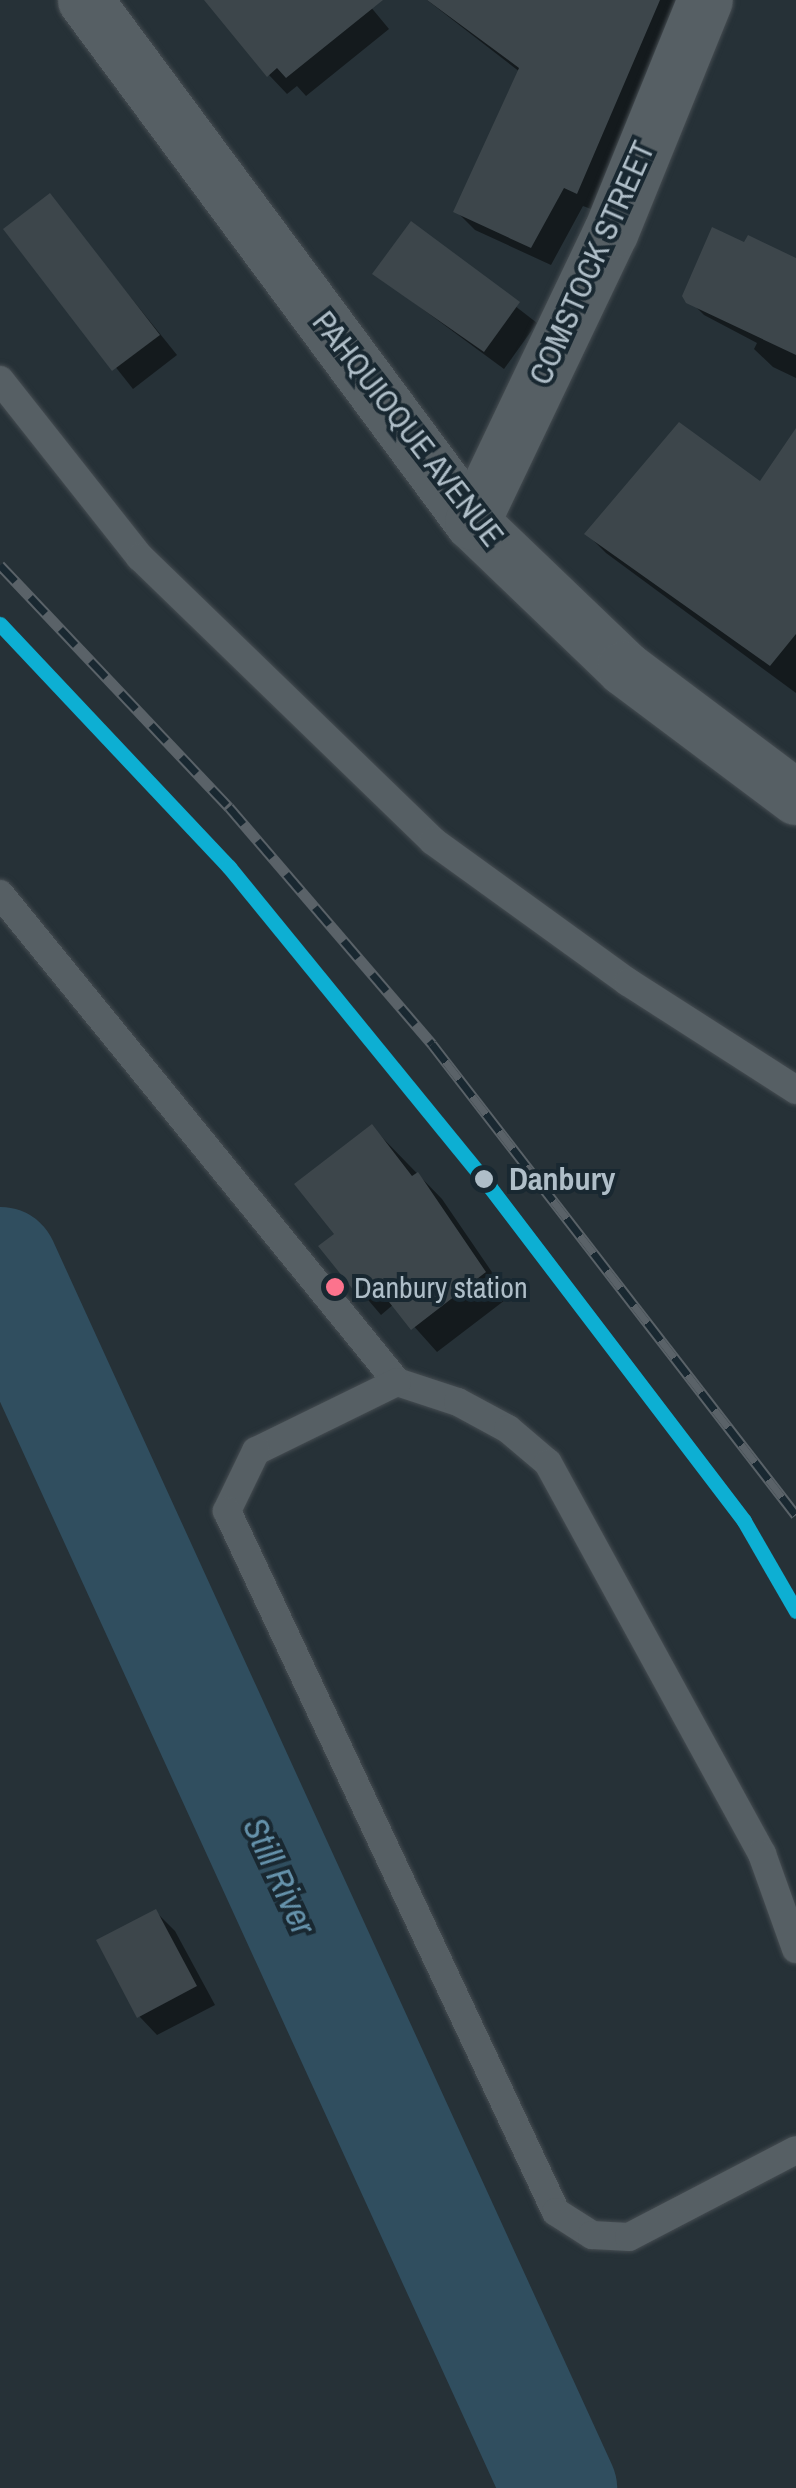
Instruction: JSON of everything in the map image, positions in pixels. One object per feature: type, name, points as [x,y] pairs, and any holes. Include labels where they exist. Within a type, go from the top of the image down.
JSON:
[{"type":"street","name":"PAHQUIOQUE AVENUE","points":[[84,0],[472,522],[624,668],[796,797]]},
{"type":"street","name":"COMSTOCK STREET","points":[[472,522],[611,231],[706,0]]},
{"type":"lane","points":[[0,380],[140,556],[433,841],[628,982],[796,1090]]},
{"type":"lane","points":[[0,894],[397,1382],[491,1420],[548,1463],[762,1854],[796,1949]]},
{"type":"lane","points":[[397,1382],[256,1451],[227,1511],[556,2212],[592,2235],[629,2238],[796,2150]]},
{"type":"building","points":[[204,0],[383,0],[286,78],[277,68],[267,77]]},
{"type":"building","points":[[427,0],[660,0],[577,194],[564,188],[531,248],[453,212],[519,68]]},
{"type":"building","points":[[50,193],[160,335],[112,371],[3,229]]},
{"type":"building","points":[[411,221],[520,302],[484,352],[372,274]]},
{"type":"building","points":[[712,227],[744,242],[748,235],[796,258],[796,355],[686,303],[682,296]]},
{"type":"building","points":[[679,422],[760,481],[796,428],[796,634],[770,666],[584,534]]},
{"type":"building","name":"Danbury","points":[[372,1124],[412,1176],[418,1172],[486,1272],[411,1330],[371,1279],[355,1292],[318,1246],[334,1234],[294,1184]]},
{"type":"building","points":[[156,1909],[197,1986],[137,2018],[96,1940]]},
{"type":"waterway","name":"Still River","points":[[0,1264],[559,2488]]},
{"type":"railway","points":[[0,565],[229,807],[432,1044],[796,1515]]},
{"type":"railway","points":[[489,1186],[744,1521],[796,1611]]},
{"type":"transit line","points":[[0,624],[229,867],[489,1186],[744,1521],[796,1611]]},
{"type":"place","name":"Danbury","points":[[484,1179]]},
{"type":"place","name":"Danbury station","points":[[335,1287]]}]
